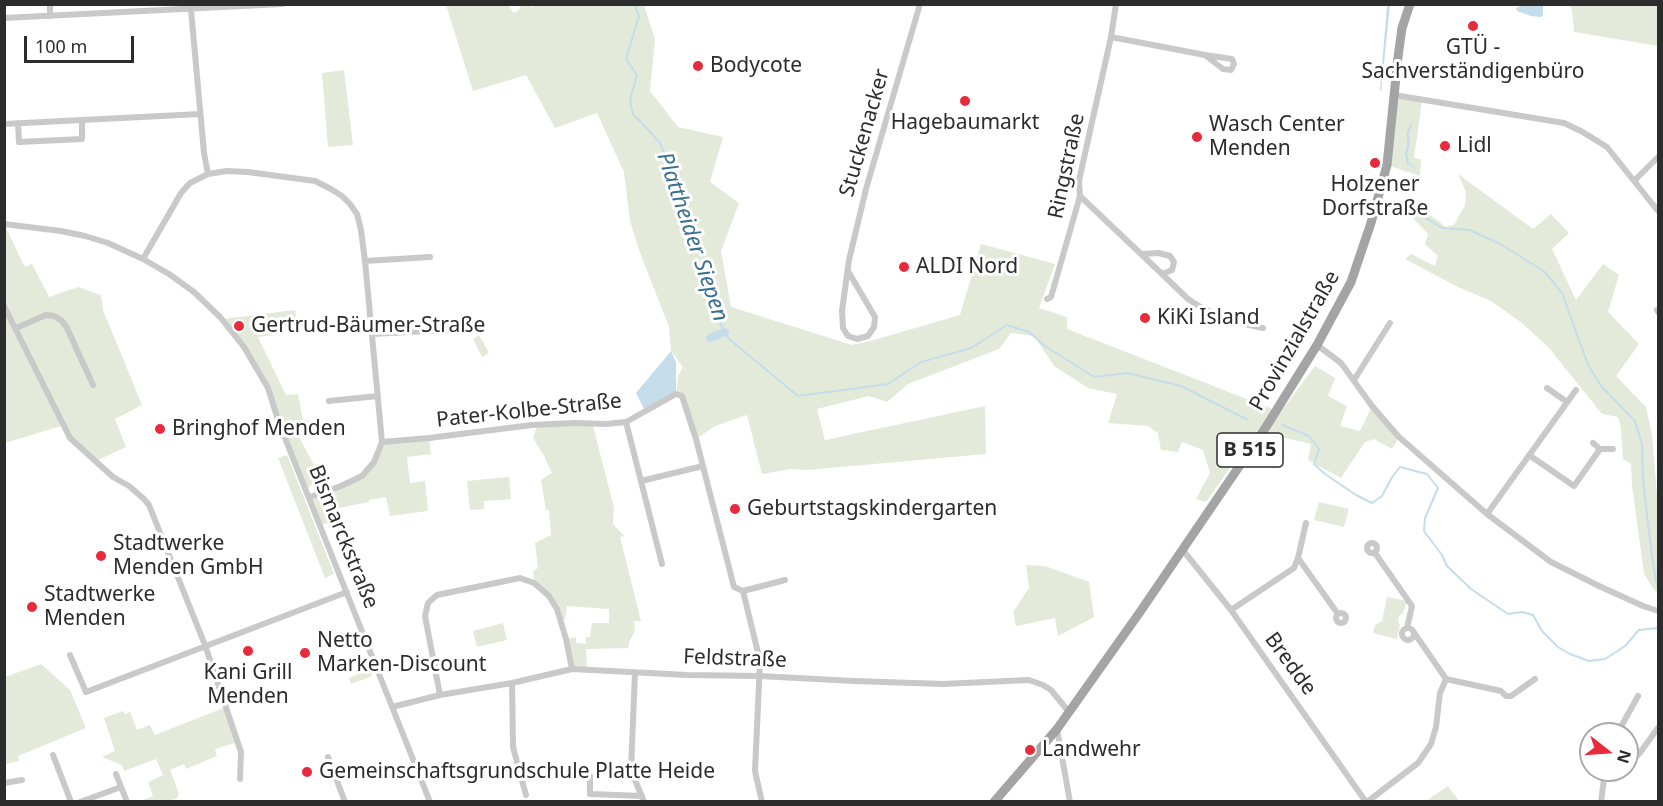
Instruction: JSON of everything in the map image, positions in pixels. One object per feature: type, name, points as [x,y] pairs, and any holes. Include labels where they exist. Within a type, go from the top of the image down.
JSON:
[{"type":"main road","name":"Provinzialstraße","points":[[1069,712],[1266,428],[1317,345],[1351,282],[1387,165],[1402,28],[1410,4]]},
{"type":"main road","name":"B 515","points":[[994,801],[1069,712]]},
{"type":"street","points":[[50,4],[50,16]]},
{"type":"street","points":[[4,18],[282,4]]},
{"type":"street","name":"Stuckenacker","points":[[848,271],[875,317],[874,327],[868,336],[857,339],[848,336],[843,328],[842,311],[849,260],[866,189],[920,4]]},
{"type":"street","name":"Ringstraße","points":[[1047,299],[1051,297],[1080,196],[1079,181],[1111,37],[1116,4]]},
{"type":"street","points":[[190,10],[208,174]]},
{"type":"street","points":[[1111,37],[1205,55]]},
{"type":"street","points":[[1394,95],[1564,123],[1586,133],[1607,147],[1659,211]]},
{"type":"street","points":[[4,124],[200,114]]},
{"type":"street","points":[[18,123],[19,142],[82,139],[82,120]]},
{"type":"street","points":[[1634,181],[1659,157]]},
{"type":"street","points":[[143,259],[181,193],[196,179],[208,174],[227,171],[315,181],[331,189],[350,204],[357,214],[361,230],[382,442],[374,462],[362,476],[310,497]]},
{"type":"street","points":[[1080,196],[1188,299],[1232,321],[1263,328]]},
{"type":"street","name":"Bismarckstraße","points":[[4,224],[85,236],[108,243],[143,259],[194,292],[220,317],[244,347],[268,388],[279,423],[430,801]]},
{"type":"street","points":[[1141,254],[1159,253],[1170,256],[1174,262],[1172,270],[1162,274]]},
{"type":"street","points":[[365,261],[430,256]]},
{"type":"street","points":[[4,306],[70,438],[113,477],[129,486],[149,505],[205,645],[242,752],[240,779]]},
{"type":"street","points":[[16,328],[46,315],[54,316],[62,321],[93,385]]},
{"type":"street","points":[[1354,380],[1390,322]]},
{"type":"street","points":[[372,334],[464,329]]},
{"type":"street","points":[[1317,345],[1341,363],[1372,406],[1399,437],[1487,514],[1551,562],[1643,606],[1659,611]]},
{"type":"street","points":[[1547,388],[1567,402]]},
{"type":"street","points":[[1487,514],[1576,390]]},
{"type":"street","name":"Pater-Kolbe-Straße","points":[[382,442],[532,425],[626,422],[676,394],[682,396],[703,466],[734,587],[743,591],[760,661],[755,771],[762,801]]},
{"type":"street","points":[[328,401],[378,396]]},
{"type":"street","points":[[626,422],[662,564]]},
{"type":"street","points":[[1593,443],[1600,449],[1613,449]]},
{"type":"street","points":[[1529,455],[1574,486],[1600,449]]},
{"type":"street","points":[[641,481],[703,466]]},
{"type":"street","points":[[1231,610],[1294,568],[1306,523]]},
{"type":"street","name":"Bredde","points":[[1182,549],[1231,610],[1367,801]]},
{"type":"street","points":[[1375,553],[1412,606],[1410,630],[1446,679],[1501,691],[1506,696],[1511,696],[1535,679]]},
{"type":"street","points":[[1298,558],[1338,614]]},
{"type":"street","points":[[440,695],[424,616],[428,603],[437,595],[509,580],[520,578],[534,583],[549,596],[557,609],[572,669]]},
{"type":"street","points":[[743,591],[785,580]]},
{"type":"street","points":[[70,655],[86,692],[347,592]]},
{"type":"street","name":"Feldstraße","points":[[392,707],[440,695],[512,683],[572,669],[943,684],[1029,681],[1043,685],[1050,690],[1069,712]]},
{"type":"street","points":[[590,776],[590,798],[643,799],[631,770],[635,672]]},
{"type":"street","points":[[1367,801],[1418,763],[1427,752],[1436,726],[1440,693],[1446,679]]},
{"type":"street","points":[[512,683],[513,747],[526,795]]},
{"type":"street","points":[[1624,722],[1638,696]]},
{"type":"street","points":[[1639,754],[1659,728]]},
{"type":"street","points":[[1057,729],[1070,801]]},
{"type":"street","points":[[53,755],[71,801]]},
{"type":"street","points":[[327,757],[345,801]]},
{"type":"street","points":[[116,774],[127,801]]},
{"type":"street","points":[[4,783],[22,780]]},
{"type":"street","points":[[1601,801],[1603,782]]},
{"type":"street","points":[[80,801],[121,787]]},
{"type":"green space","points":[[542,4],[644,5],[655,39],[650,91],[678,127],[723,137],[710,182],[739,203],[721,251],[731,307],[852,345],[874,340],[960,315],[981,244],[1055,264],[1039,308],[1067,317],[1067,329],[1280,413],[1315,366],[1335,378],[1328,396],[1347,406],[1340,426],[1360,431],[1372,406],[1399,437],[1392,449],[1374,439],[1365,442],[1341,478],[1308,460],[1311,444],[1256,431],[1206,502],[1196,499],[1210,473],[1203,450],[1182,442],[1178,452],[1161,450],[1158,433],[1148,426],[1108,423],[1117,394],[1088,388],[1054,366],[1034,336],[1011,333],[999,349],[908,384],[887,402],[869,396],[817,409],[825,440],[985,406],[986,454],[807,470],[791,469],[762,474],[747,415],[715,426],[696,439],[683,396],[676,394],[678,376],[683,367],[671,351],[669,327],[630,221],[624,172],[597,113],[555,128],[526,75],[473,91],[446,5],[509,5],[513,13],[524,5],[532,7]]},
{"type":"green space","points":[[1570,5],[1658,5],[1658,46],[1574,32]]},
{"type":"green space","points":[[344,70],[353,145],[328,147],[322,73]]},
{"type":"green space","points":[[1394,95],[1422,101],[1414,158],[1421,159],[1420,176],[1387,165]]},
{"type":"green space","points":[[1458,174],[1533,229],[1551,214],[1569,233],[1552,249],[1576,300],[1603,264],[1619,275],[1608,312],[1639,344],[1616,376],[1646,407],[1652,435],[1658,506],[1658,593],[1644,573],[1631,464],[1623,459],[1618,417],[1602,414],[1549,348],[1522,323],[1491,301],[1458,287],[1405,259],[1411,254],[1435,266],[1438,256],[1425,244],[1428,234],[1405,210],[1418,206],[1446,227],[1454,225],[1465,205],[1466,192]]},
{"type":"green space","points":[[4,224],[25,267],[32,264],[49,297],[78,287],[101,295],[103,310],[142,405],[115,419],[126,447],[96,461],[70,438],[64,425],[5,443]]},
{"type":"green space","points":[[295,310],[297,325],[281,327],[282,334],[258,337],[286,395],[298,394],[303,420],[308,420],[309,426],[295,429],[319,475],[307,490],[268,388],[223,319]]},
{"type":"green space","points":[[479,335],[489,353],[482,357],[473,339]]},
{"type":"green space","points":[[537,426],[593,426],[614,508],[613,524],[624,536],[620,537],[641,621],[634,621],[635,631],[628,648],[586,649],[587,669],[572,669],[566,639],[576,637],[576,643],[586,644],[586,637],[590,637],[592,623],[609,623],[609,609],[567,606],[565,620],[560,620],[557,609],[534,583],[533,571],[538,568],[535,543],[551,535],[549,510],[546,510],[541,480],[552,473],[533,438]]},
{"type":"green space","points":[[429,438],[431,454],[407,457],[410,483],[425,481],[428,511],[390,516],[386,497],[334,509],[336,521],[320,525],[310,497],[362,476],[374,463],[382,442]]},
{"type":"green space","points":[[287,455],[334,574],[325,578],[278,458]]},
{"type":"green space","points":[[509,477],[511,499],[484,501],[484,509],[470,510],[467,481]]},
{"type":"green space","points":[[1319,502],[1349,509],[1344,527],[1314,520]]},
{"type":"green space","points":[[1026,565],[1045,566],[1089,582],[1094,617],[1058,636],[1055,618],[1016,626],[1013,612],[1029,588]]},
{"type":"green space","points":[[1387,597],[1407,601],[1403,613],[1399,616],[1397,639],[1373,633],[1375,625],[1382,621]]},
{"type":"green space","points":[[503,623],[507,640],[477,647],[473,631]]},
{"type":"green space","points":[[41,664],[70,690],[86,728],[18,756],[19,761],[5,764],[5,677]]},
{"type":"green space","points":[[370,669],[372,676],[351,684],[349,678]]},
{"type":"green space","points":[[226,707],[238,742],[215,749],[217,756],[186,769],[184,764],[170,770],[179,794],[176,799],[141,801],[153,796],[148,782],[163,775],[156,759],[124,771],[122,765],[102,757],[115,751],[104,718],[123,711],[125,714],[130,712],[137,730],[150,725],[155,735]]},
{"type":"green space","points":[[1448,786],[1459,801],[1426,801]]},
{"type":"water","points":[[1387,5],[1390,5],[1381,92],[1380,90]]},
{"type":"water","points":[[1522,5],[1543,5],[1543,15],[1541,17],[1531,16],[1517,11],[1516,8]]},
{"type":"water","points":[[1413,121],[1407,154],[1409,163],[1418,170],[1407,164],[1405,154],[1407,131]]},
{"type":"water","points":[[671,351],[676,362],[676,394],[645,411],[636,393]]},
{"type":"waterway","name":"Plattheider Siepen","points":[[634,4],[639,16],[626,59],[637,75],[630,100],[633,115],[660,143],[704,259],[719,321],[729,339],[798,396],[888,384],[921,362],[971,348],[1007,325],[1029,332],[1045,346],[1094,377],[1127,373],[1181,386],[1248,420]]},
{"type":"waterway","points":[[1416,212],[1442,228],[1470,230],[1502,245],[1545,272],[1562,293],[1588,365],[1601,386],[1635,421],[1642,445],[1647,515],[1658,586]]},
{"type":"waterway","points":[[710,338],[725,332]]},
{"type":"waterway","name":"Plattheider Siepen","points":[[1282,425],[1309,436],[1319,449],[1314,464],[1356,495],[1372,503],[1382,496],[1400,467],[1427,474],[1438,488],[1425,518],[1424,531],[1442,555],[1447,566],[1471,589],[1508,614],[1522,612],[1533,615],[1542,631],[1558,647],[1570,654],[1589,661],[1605,659],[1625,646],[1639,630],[1658,628]]},
{"type":"place","name":"GTÜ - Sachverständigenbüro","points":[[1473,26]]},
{"type":"place","name":"Bodycote","points":[[698,66]]},
{"type":"place","name":"Hagebaumarkt","points":[[965,101]]},
{"type":"place","name":"Wasch Center Menden","points":[[1197,137]]},
{"type":"place","name":"Lidl","points":[[1445,146]]},
{"type":"place","name":"Holzener Dorfstraße","points":[[1375,163]]},
{"type":"place","name":"ALDI Nord","points":[[904,267]]},
{"type":"place","name":"KiKi Island","points":[[1145,318]]},
{"type":"place","name":"Gertrud-Bäumer-Straße","points":[[239,326]]},
{"type":"place","name":"Bringhof Menden","points":[[160,429]]},
{"type":"place","name":"Geburtstagskindergarten","points":[[735,509]]},
{"type":"place","name":"Stadtwerke Menden GmbH","points":[[101,556]]},
{"type":"place","name":"Stadtwerke Menden","points":[[32,607]]},
{"type":"place","name":"Kani Grill Menden","points":[[248,651]]},
{"type":"place","name":"Netto Marken-Discount","points":[[305,653]]},
{"type":"place","name":"Landwehr","points":[[1030,750]]},
{"type":"place","name":"Gemeinschaftsgrundschule Platte Heide","points":[[307,772]]}]
